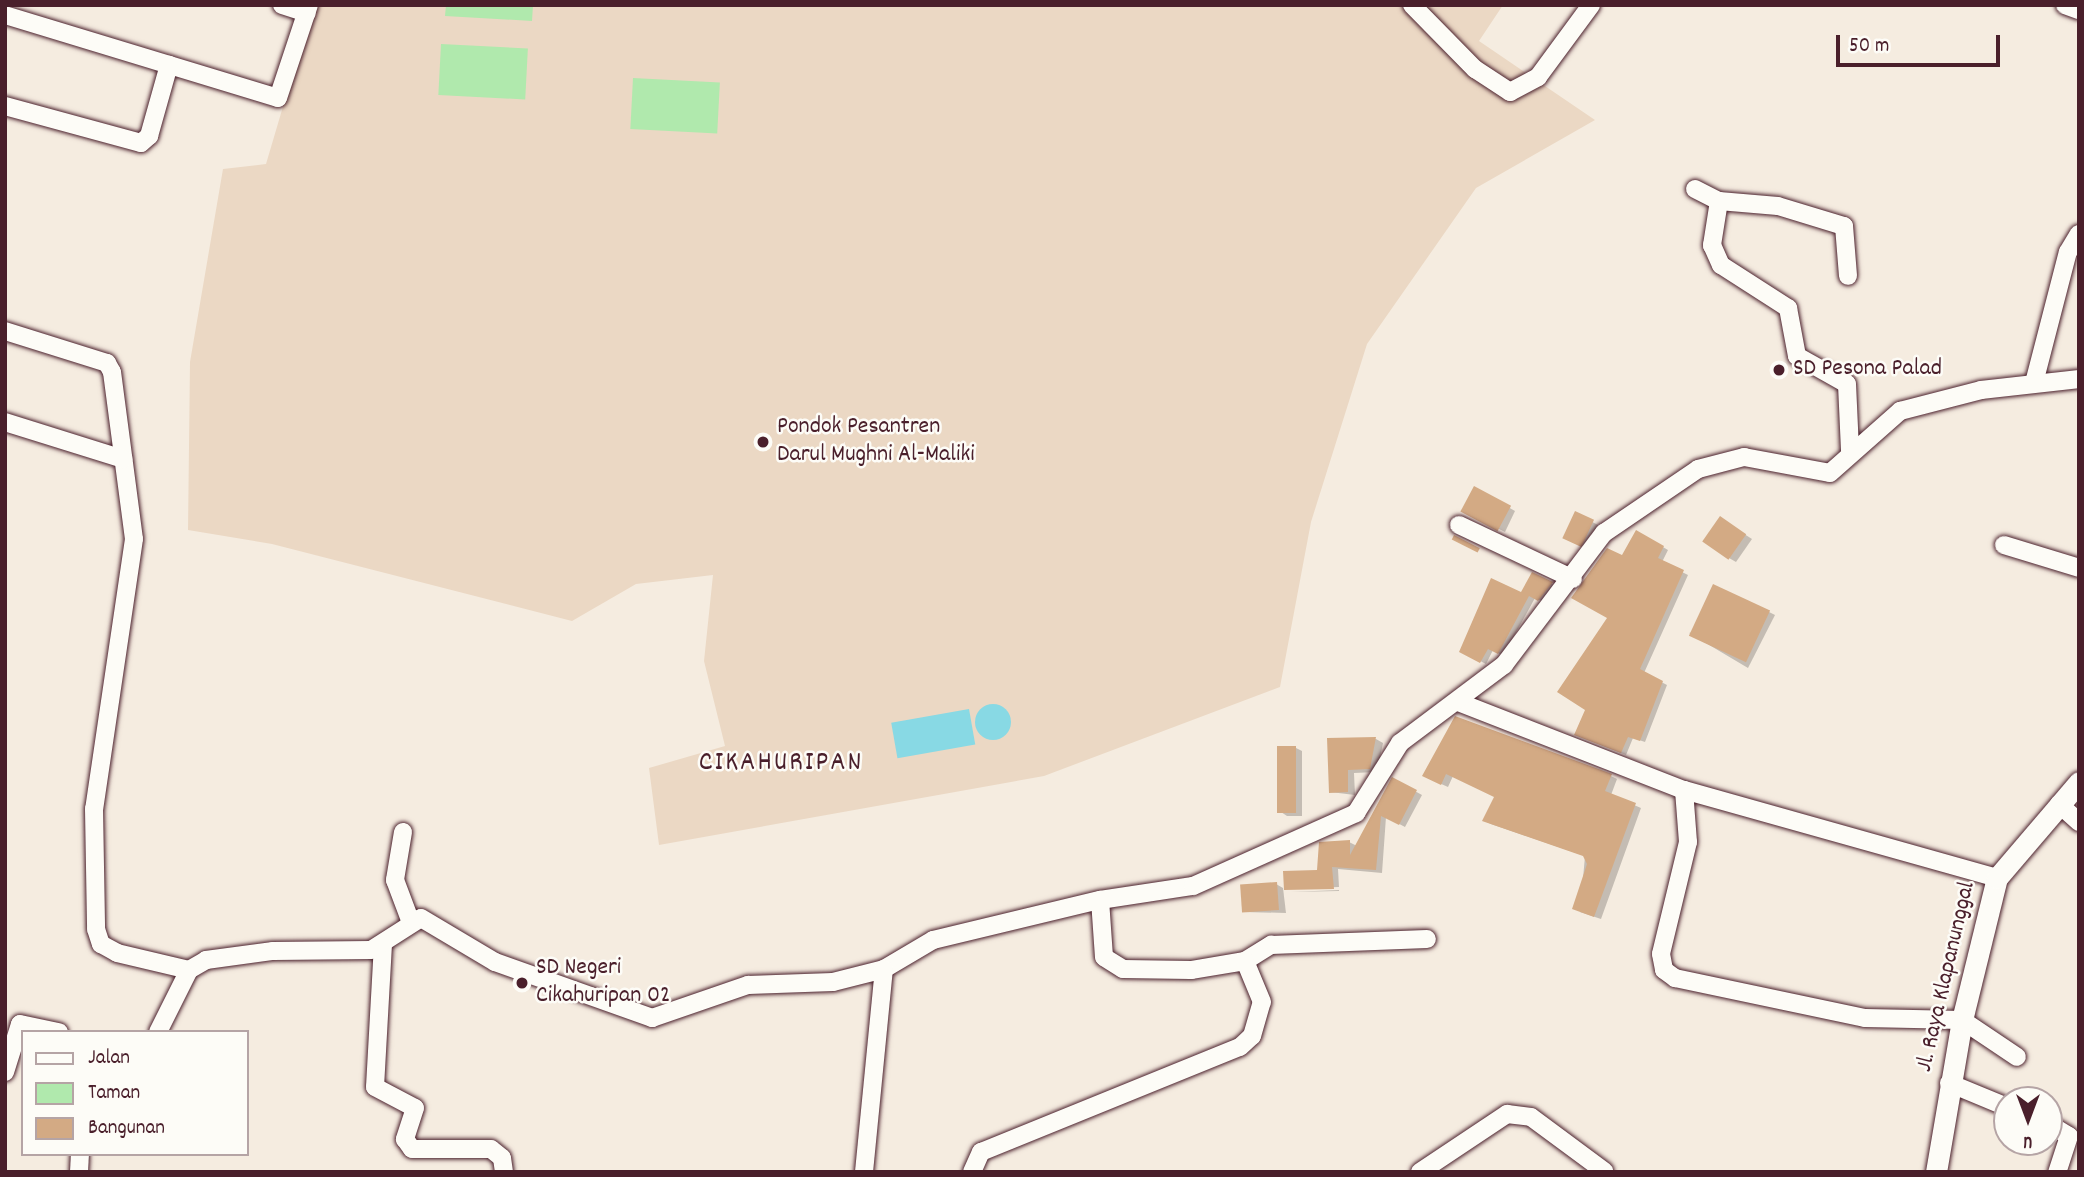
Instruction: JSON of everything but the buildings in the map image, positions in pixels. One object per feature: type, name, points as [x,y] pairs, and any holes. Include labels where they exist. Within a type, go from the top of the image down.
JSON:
[{"type":"street","points":[[5,15],[278,98],[308,9],[282,5]]},
{"type":"street","points":[[1412,5],[1475,69],[1510,92],[1538,77],[1591,5]]},
{"type":"street","points":[[2065,5],[2079,9]]},
{"type":"street","points":[[5,106],[141,143],[149,136],[169,65]]},
{"type":"street","points":[[1695,189],[1719,201],[1778,206],[1844,226],[1848,276]]},
{"type":"street","points":[[1719,201],[1715,256],[1788,308],[1797,356],[1847,384],[1850,451]]},
{"type":"street","points":[[2035,383],[2068,252],[2079,234]]},
{"type":"street","points":[[5,331],[107,363],[123,459],[134,539],[94,809],[96,929],[102,944],[117,953],[189,970],[236,954],[357,952],[383,944],[410,920]]},
{"type":"street","points":[[410,920],[437,924],[495,962],[570,984],[645,1018],[747,985],[833,982],[884,969],[916,945],[1100,900],[1193,886],[1327,831],[1366,804],[1400,743],[1504,665],[1573,579],[1604,533],[1698,469],[1758,458],[1830,472],[1850,451],[1900,411],[2035,383],[2079,379]]},
{"type":"street","points":[[5,422],[123,459]]},
{"type":"street","points":[[1459,525],[1573,579]]},
{"type":"street","points":[[2004,545],[2079,568]]},
{"type":"street","points":[[1458,702],[1684,790],[1997,878]]},
{"type":"street","name":"Jl. Raya Klapanunggal","points":[[1936,1172],[1949,1083],[1962,1020],[1997,878],[2079,782]]},
{"type":"street","points":[[1684,790],[1688,842],[1661,954],[1664,970],[1684,984],[1865,1018],[1962,1020],[2017,1057]]},
{"type":"street","points":[[2059,804],[2079,822]]},
{"type":"street","points":[[403,832],[395,880],[410,920]]},
{"type":"street","points":[[1100,900],[1104,957],[1123,969],[1191,970],[1245,961],[1270,945],[1427,939]]},
{"type":"street","points":[[383,944],[375,1087],[415,1108],[405,1139],[412,1149],[491,1149],[502,1158],[503,1172]]},
{"type":"street","points":[[972,1172],[981,1152],[1240,1047],[1252,1036],[1262,1002],[1245,961]]},
{"type":"street","points":[[864,1172],[884,969]]},
{"type":"street","points":[[160,1030],[189,970]]},
{"type":"street","points":[[5,1072],[20,1024],[49,1030]]},
{"type":"street","points":[[1949,1083],[1993,1101]]},
{"type":"street","points":[[1420,1172],[1445,1166],[1492,1122],[1518,1114],[1531,1117],[1604,1171]]},
{"type":"street","points":[[2063,1132],[2069,1136],[2063,1154]]},
{"type":"shaded area","name":"Pondok Pesantren Darul Mughni Al-Maliki","points":[[313,5],[1503,5],[1479,41],[1595,120],[1476,188],[1367,344],[1311,522],[1280,687],[1044,776],[659,845],[649,768],[725,746],[704,661],[713,575],[636,584],[572,621],[272,544],[188,530],[190,362],[223,169],[266,164]]},
{"type":"green space","points":[[446,5],[533,5],[532,21],[445,16]]},
{"type":"green space","points":[[441,44],[528,49],[525,99],[438,95]]},
{"type":"green space","points":[[633,78],[720,83],[717,133],[630,129]]},
{"type":"water","points":[[993,704],[1006,709],[1011,722],[1006,735],[993,740],[980,735],[975,722],[980,709]]},
{"type":"water","points":[[969,709],[975,744],[897,758],[891,723]]},
{"type":"place","name":"SD Pesona Palad","points":[[1779,370]]},
{"type":"place","name":"Pondok Pesantren Darul Mughni Al-Maliki","points":[[763,442]]},
{"type":"place","name":"SD Negeri Cikahuripan 02","points":[[522,983]]},
{"type":"district","name":"CIKAHURIPAN","points":[[781,764]]}]
